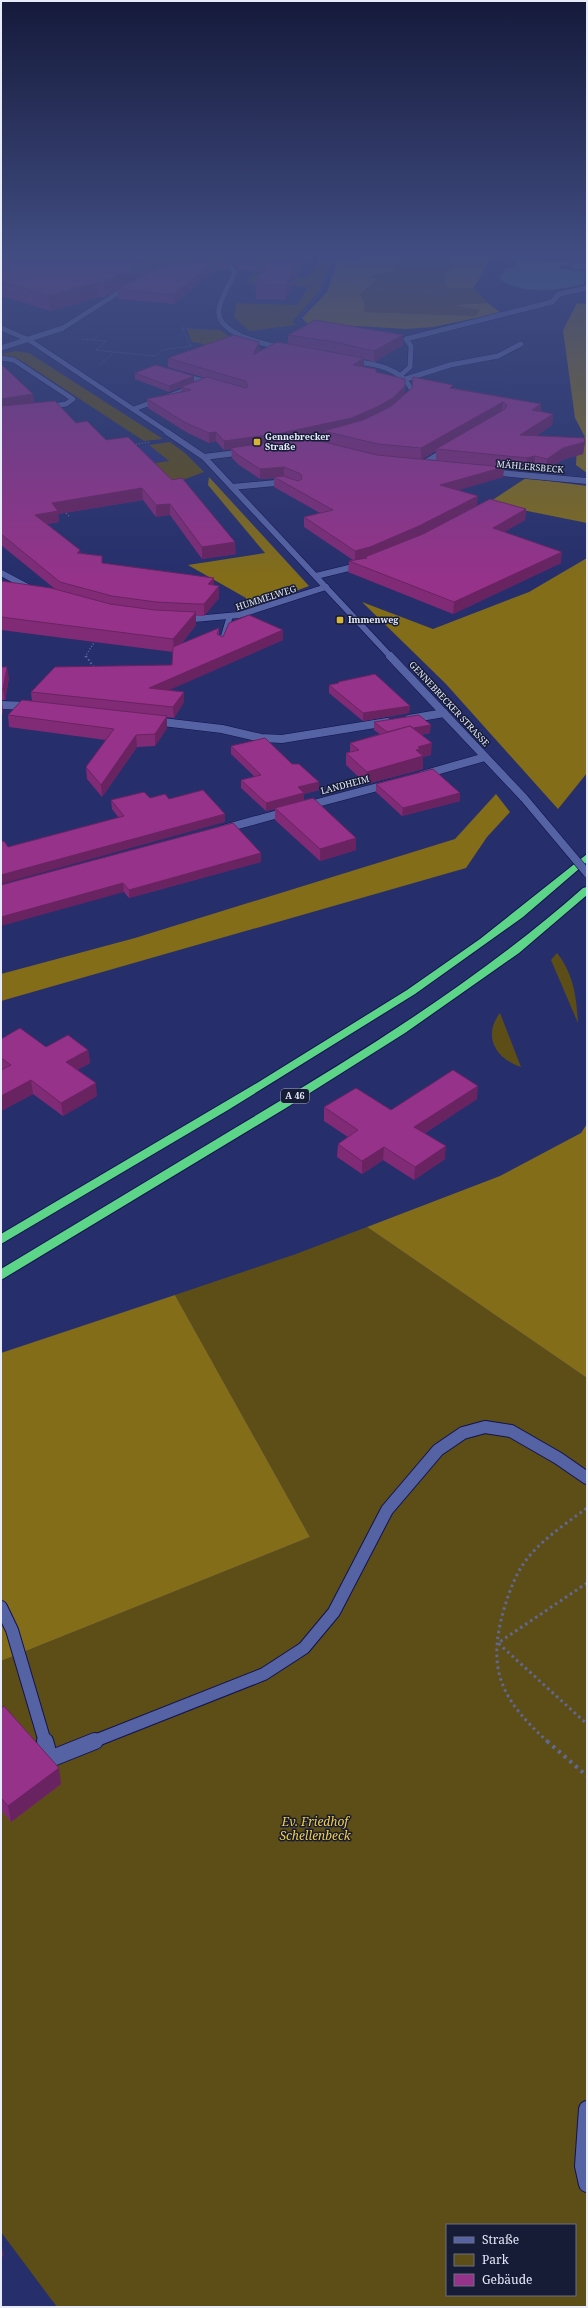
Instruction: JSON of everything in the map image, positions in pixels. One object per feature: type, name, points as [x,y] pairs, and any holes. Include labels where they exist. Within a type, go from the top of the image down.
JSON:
[{"type":"highway","name":"A 46","points":[[1,1240],[209,1118],[380,1013],[442,972],[495,933],[562,880],[587,856]]},
{"type":"highway","name":"A 46","points":[[1,1275],[367,1053],[451,998],[527,941],[587,890]]},
{"type":"street","points":[[20,364],[73,399],[66,404],[37,408]]},
{"type":"street","name":"GENNEBRECKER STRASSE","points":[[63,364],[134,409],[204,457],[524,798],[587,873]]},
{"type":"street","points":[[367,364],[375,365],[401,375],[406,379],[412,390],[409,397],[402,404]]},
{"type":"street","points":[[401,375],[410,367],[410,364]]},
{"type":"street","points":[[406,379],[458,364]]},
{"type":"street","points":[[173,372],[214,385]]},
{"type":"street","points":[[134,409],[206,382]]},
{"type":"street","points":[[300,444],[345,432]]},
{"type":"street","points":[[307,442],[319,446]]},
{"type":"street","points":[[421,465],[454,445]]},
{"type":"street","points":[[204,457],[251,451]]},
{"type":"street","points":[[413,464],[428,466]]},
{"type":"street","name":"MÄHLERSBECK","points":[[484,472],[587,482]]},
{"type":"street","points":[[232,487],[284,481],[291,484]]},
{"type":"street","points":[[316,576],[371,562]]},
{"type":"street","points":[[1,573],[43,594]]},
{"type":"street","name":"HUMMELWEG","points":[[176,620],[229,619],[250,614],[326,587]]},
{"type":"street","points":[[222,642],[229,619]]},
{"type":"street","points":[[1,705],[38,707]]},
{"type":"street","points":[[144,719],[222,729],[261,738],[282,738],[444,713]]},
{"type":"street","points":[[414,777],[485,757]]},
{"type":"street","name":"LANDHEIM","points":[[215,831],[399,781]]},
{"type":"street","points":[[1,1607],[12,1630],[50,1759],[264,1674],[304,1648],[334,1612],[387,1510],[438,1450],[463,1433],[485,1427],[511,1431],[558,1458],[587,1478]]},
{"type":"street","points":[[587,2110],[583,2166],[587,2184]]},
{"type":"path","points":[[86,379],[102,364]]},
{"type":"path","points":[[130,445],[138,444]]},
{"type":"path","points":[[64,510],[69,516]]},
{"type":"path","points":[[96,638],[85,657],[100,673]]},
{"type":"path","points":[[587,1508],[549,1537],[524,1562],[504,1607],[498,1643],[497,1671],[512,1702],[526,1719],[587,1776]]},
{"type":"path","points":[[498,1643],[587,1583]]},
{"type":"path","points":[[498,1643],[587,1724]]},
{"type":"shaded area","points":[[568,364],[587,364],[587,473],[576,465],[577,444],[585,437],[575,418]]},
{"type":"shaded area","points":[[149,445],[170,460],[132,466],[116,450]]},
{"type":"shaded area","points":[[209,477],[309,586],[248,609],[246,598],[188,565],[265,553],[208,485]]},
{"type":"shaded area","points":[[526,478],[587,486],[587,523],[488,503]]},
{"type":"shaded area","points":[[587,558],[587,773],[558,809],[446,684],[362,602],[433,629],[529,592]]},
{"type":"shaded area","points":[[496,794],[510,812],[487,837],[466,868],[1,1001],[1,974],[135,938],[455,839]]},
{"type":"shaded area","points":[[587,1124],[587,1378],[367,1227],[500,1176],[581,1133]]},
{"type":"shaded area","points":[[175,1295],[310,1537],[1,1661],[1,1353]]},
{"type":"green space","points":[[26,364],[46,364],[163,439],[144,441]]},
{"type":"green space","points":[[170,442],[185,453],[204,472],[156,490],[132,466],[169,461],[149,445]]},
{"type":"green space","points":[[557,953],[563,961],[571,978],[578,1023],[551,960]]},
{"type":"green space","points":[[500,1013],[521,1067],[505,1058],[494,1046],[492,1030]]},
{"type":"green space","name":"Ev. Friedhof Schellenbeck","points":[[367,1227],[587,1378],[587,2307],[57,2307],[1,2232],[1,1661],[310,1537],[175,1295],[296,1254]]},
{"type":"building","points":[[1,364],[33,394],[1,399]]},
{"type":"building","points":[[187,364],[355,364],[353,365],[376,369],[376,372],[405,379],[405,386],[393,398],[352,418],[282,433],[224,441],[216,432],[209,433],[186,423],[147,399],[191,390],[181,387],[207,377],[246,388],[248,385],[245,381]]},
{"type":"building","points":[[156,365],[194,376],[169,386],[135,373]]},
{"type":"building","points":[[413,377],[453,385],[450,388],[541,404],[532,410],[553,414],[520,435],[584,438],[585,442],[563,448],[547,459],[535,456],[527,458],[436,449],[505,409],[507,405],[503,402],[421,448],[378,444],[323,431],[363,420],[390,407],[412,388]]},
{"type":"building","points":[[55,401],[76,423],[87,421],[106,440],[128,437],[172,480],[182,478],[235,542],[202,547],[170,504],[156,505],[142,488],[52,503],[58,511],[35,515],[80,550],[77,553],[102,556],[102,563],[214,578],[208,584],[219,586],[204,604],[156,602],[112,596],[60,582],[1,534],[1,406]]},
{"type":"building","points":[[304,437],[377,455],[504,467],[440,485],[478,496],[419,526],[370,547],[355,551],[304,517],[333,510],[274,477],[283,476],[298,481],[302,479],[301,474],[284,467],[260,469],[238,455],[231,448]]},
{"type":"building","points":[[490,499],[526,509],[493,528],[562,552],[454,602],[349,561],[367,558],[365,557],[423,534]]},
{"type":"building","points":[[1,581],[51,588],[110,604],[155,610],[196,612],[173,639],[1,617]]},
{"type":"building","points":[[249,615],[283,630],[149,688],[184,692],[173,707],[31,692],[55,667],[172,665],[173,647],[219,628],[217,634],[223,637],[229,623]]},
{"type":"building","points":[[1,667],[7,667],[3,689],[1,689]]},
{"type":"building","points":[[375,674],[410,706],[363,713],[329,685]]},
{"type":"building","points":[[22,700],[167,716],[155,734],[136,735],[101,785],[86,767],[114,729],[8,715]]},
{"type":"building","points":[[419,715],[431,725],[413,728],[410,726],[387,732],[374,722]]},
{"type":"building","points":[[410,726],[432,743],[418,747],[420,749],[416,750],[423,756],[367,772],[346,753],[359,750],[350,743]]},
{"type":"building","points":[[265,738],[292,764],[299,764],[319,782],[298,787],[304,793],[266,803],[241,780],[261,775],[231,746]]},
{"type":"building","points":[[433,769],[460,793],[403,808],[376,784]]},
{"type":"building","points":[[203,790],[225,814],[1,875],[1,842],[4,841],[8,847],[124,816],[111,800],[144,792],[150,798],[165,794],[169,799]]},
{"type":"building","points":[[313,798],[356,838],[320,849],[275,808]]},
{"type":"building","points":[[233,823],[261,853],[129,890],[123,883],[1,917],[1,885]]},
{"type":"building","points":[[20,1028],[46,1047],[68,1035],[88,1050],[66,1062],[96,1083],[61,1103],[31,1080],[1,1096],[1,1070],[11,1065],[1,1058],[1,1039]]},
{"type":"building","points":[[453,1070],[478,1086],[414,1127],[446,1146],[415,1167],[384,1147],[362,1161],[338,1144],[358,1130],[324,1107],[356,1088],[391,1110]]},
{"type":"building","points":[[4,1706],[59,1768],[8,1806],[1,1798],[1,1708]]},
{"type":"place","name":"Gennebrecker Straße","points":[[257,442]]},
{"type":"place","name":"Immenweg","points":[[340,620]]}]
